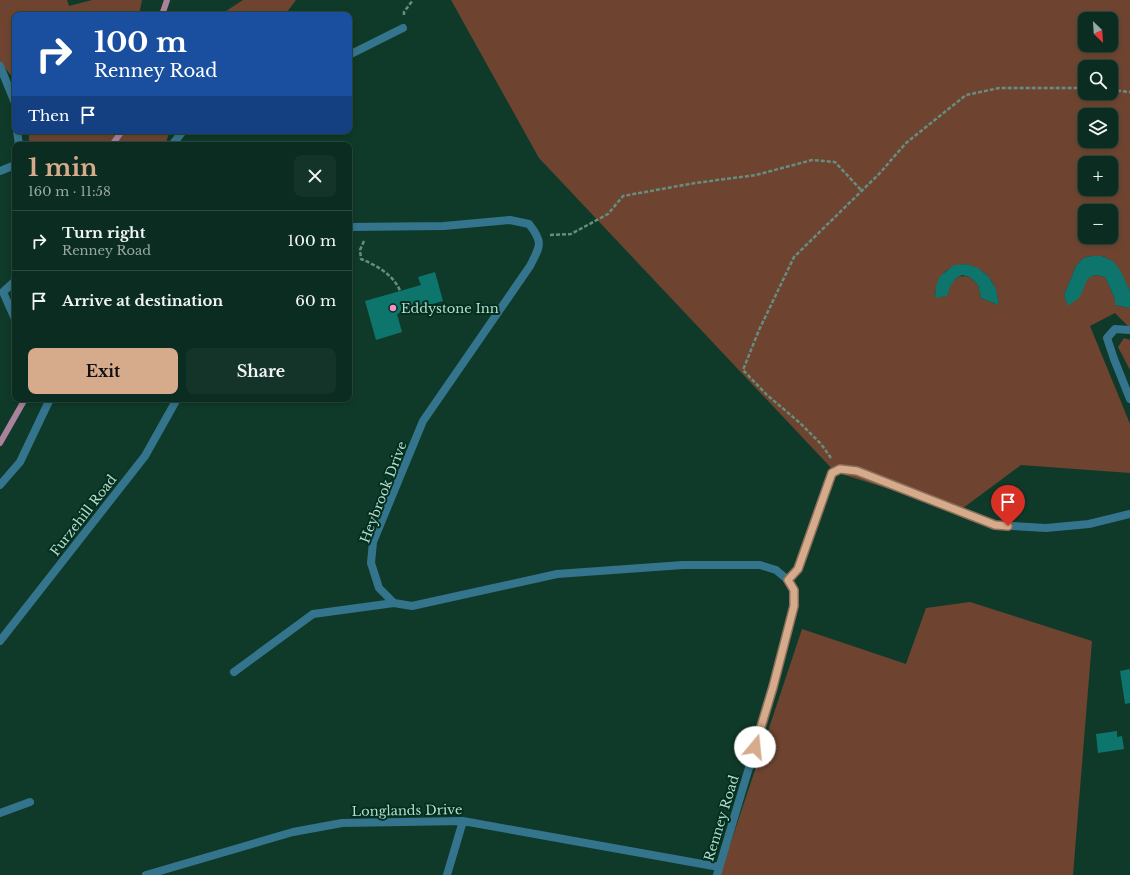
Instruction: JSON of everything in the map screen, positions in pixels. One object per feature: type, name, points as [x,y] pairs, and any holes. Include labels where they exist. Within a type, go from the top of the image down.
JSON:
[{"type":"street","points":[[352,54],[403,28]]},
{"type":"street","points":[[0,66],[12,96]]},
{"type":"street","points":[[0,171],[12,165]]},
{"type":"street","points":[[352,227],[444,226],[510,220],[529,224],[538,235]]},
{"type":"street","name":"Heybrook Drive","points":[[394,603],[379,588],[371,563],[373,542],[423,422],[530,266],[540,247],[538,235]]},
{"type":"street","points":[[12,284],[3,292],[12,312]]},
{"type":"street","points":[[1130,330],[1115,329],[1107,338],[1130,399]]},
{"type":"street","points":[[0,485],[20,462],[49,402]]},
{"type":"street","name":"Furzehill Road","points":[[0,641],[145,456],[175,402]]},
{"type":"street","points":[[234,672],[313,614],[394,603],[412,606],[557,574],[683,565],[760,565],[776,570],[788,580],[798,569],[832,473],[840,469],[857,471],[995,525],[1046,528],[1089,524],[1130,514]]},
{"type":"street","name":"Renney Road","points":[[718,871],[773,687],[794,606],[794,590],[788,580]]},
{"type":"street","points":[[0,813],[30,802]]},
{"type":"street","points":[[447,875],[463,821]]},
{"type":"street","name":"Longlands Drive","points":[[146,875],[293,832],[342,823],[463,821],[718,871]]},
{"type":"path","points":[[840,469],[821,444],[800,423],[766,395],[743,370],[759,330],[794,257],[879,174],[906,142],[966,94],[999,88],[1078,88]]},
{"type":"path","points":[[1118,91],[1130,92]]},
{"type":"path","points":[[538,235],[571,234],[608,214],[623,196],[694,183],[756,175],[812,160],[835,162],[862,191]]},
{"type":"path","points":[[370,228],[360,250],[361,259],[374,264],[397,283],[400,291]]},
{"type":"shaded area","points":[[0,0],[67,0],[69,6],[92,0],[142,0],[140,12],[12,12],[12,76],[0,62]]},
{"type":"shaded area","points":[[243,0],[296,0],[287,12],[225,12]]},
{"type":"shaded area","points":[[451,0],[1130,0],[1130,291],[1113,261],[1102,256],[1092,256],[1083,258],[1076,266],[1064,295],[1068,305],[1089,278],[1098,275],[1105,277],[1115,299],[1115,305],[1130,308],[1130,328],[1115,313],[1090,326],[1130,424],[1130,473],[1021,465],[959,511],[835,472],[539,158]],"holes":[[[966,264],[974,267],[990,278],[993,283],[999,305],[981,298],[978,285],[970,277],[965,276],[954,280],[947,296],[935,297],[940,278],[947,270],[958,265]]]},
{"type":"shaded area","points":[[29,134],[169,134],[166,142],[29,142]]},
{"type":"shaded area","points":[[1124,338],[1130,340],[1130,370],[1118,347]]},
{"type":"shaded area","points":[[970,602],[1092,641],[1073,875],[720,875],[802,629],[906,664],[926,608]]},
{"type":"building","points":[[1102,256],[1113,261],[1120,270],[1130,291],[1130,308],[1115,305],[1115,299],[1105,277],[1096,275],[1087,280],[1080,297],[1068,306],[1064,295],[1076,266],[1083,258]]},
{"type":"building","points":[[966,264],[978,268],[989,277],[996,289],[999,305],[981,298],[978,285],[970,277],[962,275],[955,279],[947,296],[935,298],[936,286],[940,276],[954,265]]},
{"type":"building","name":"Eddystone Inn","points":[[435,272],[443,301],[397,314],[402,332],[376,340],[365,301],[421,285],[418,277]]},
{"type":"building","points":[[1130,669],[1130,703],[1125,704],[1120,671]]},
{"type":"building","points":[[1117,731],[1117,737],[1122,736],[1124,749],[1098,753],[1096,734]]},
{"type":"waterway","points":[[163,12],[167,0]]},
{"type":"waterway","points":[[114,142],[120,134]]},
{"type":"waterway","points":[[0,443],[23,402]]},
{"type":"place","name":"Eddystone Inn","points":[[393,308]]},
{"type":"route","points":[[755,747],[773,687],[794,606],[794,590],[788,580],[798,569],[832,473],[840,469],[857,471],[995,525],[1008,526]]}]
